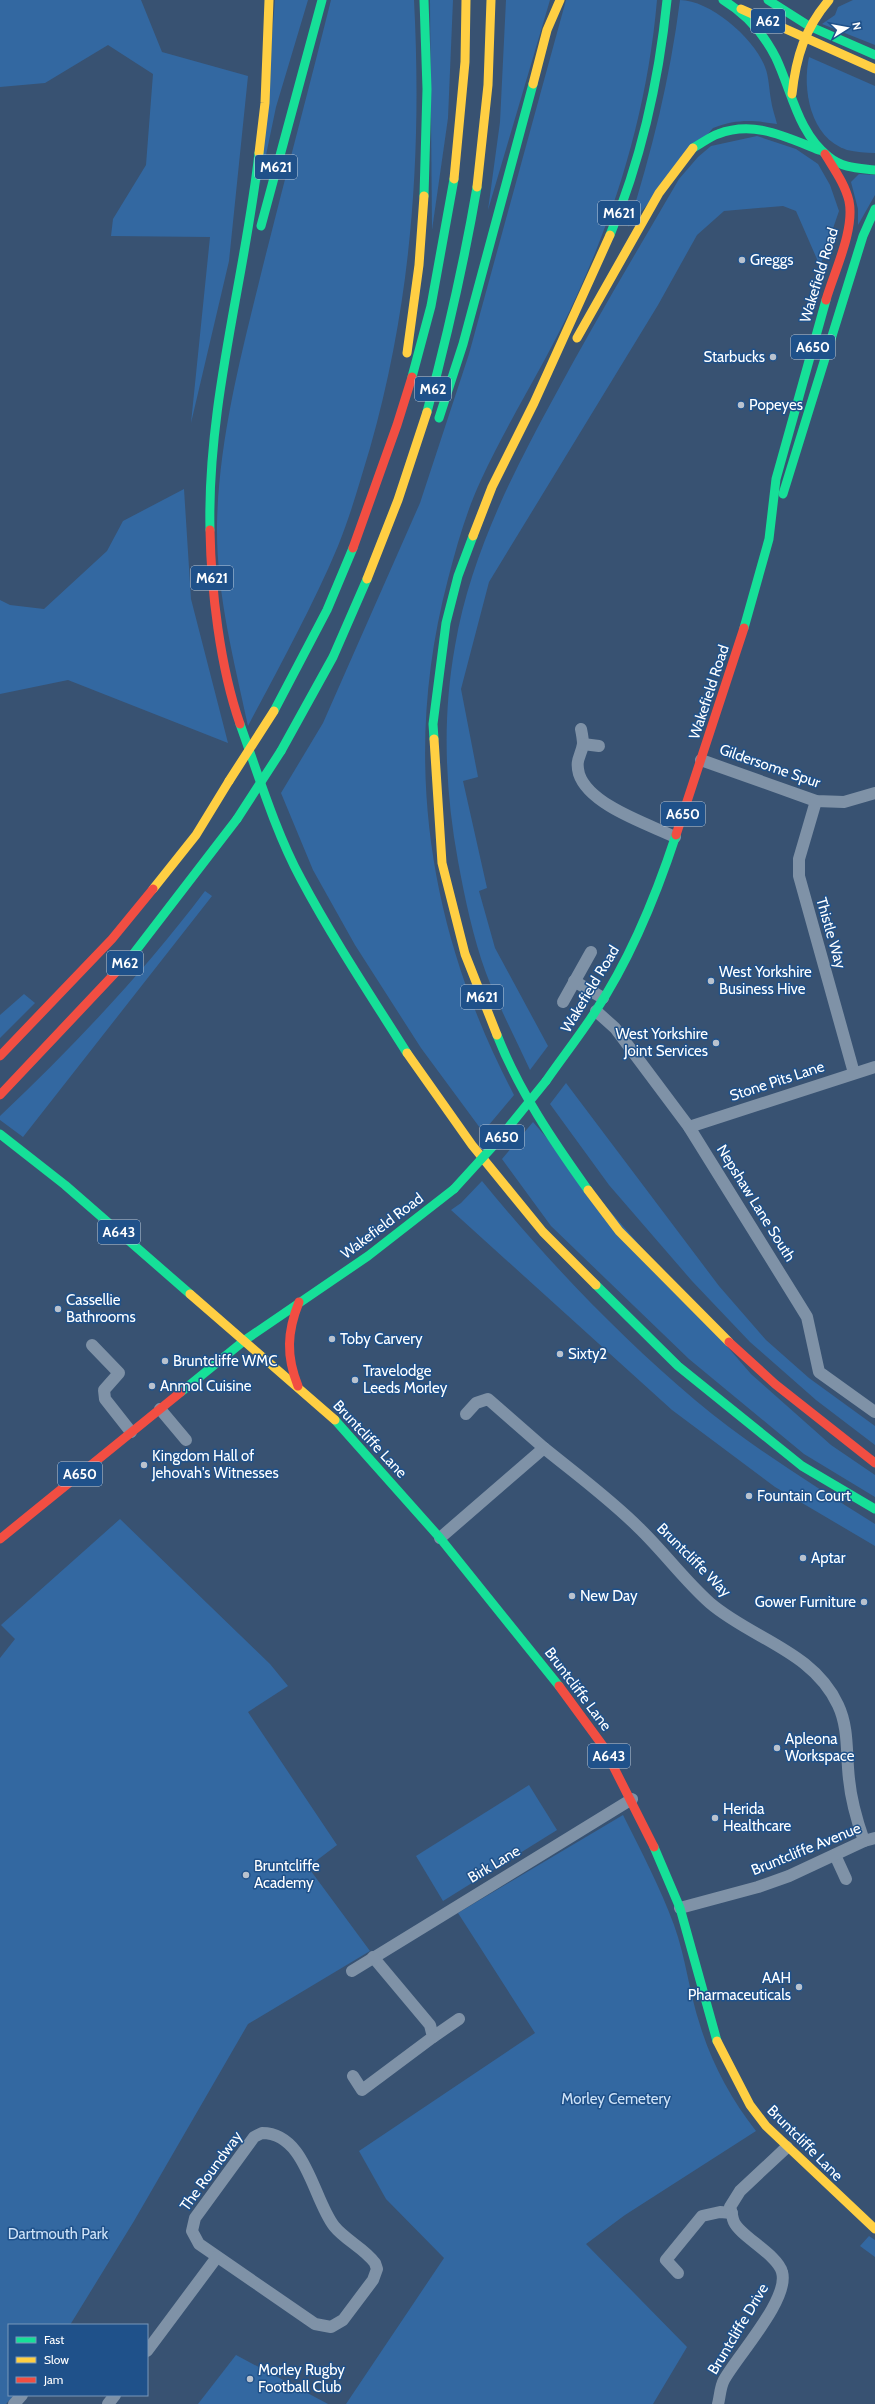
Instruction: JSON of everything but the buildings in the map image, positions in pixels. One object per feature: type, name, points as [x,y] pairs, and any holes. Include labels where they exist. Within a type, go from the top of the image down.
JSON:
[{"type":"main road","name":"M621","points":[[269,0],[265,103],[256,182],[231,334],[218,402],[209,496],[210,550],[215,609],[234,706],[266,797],[300,878],[343,952],[411,1060],[472,1145],[543,1232],[678,1366],[802,1466],[875,1509]]},
{"type":"main road","name":"M621","points":[[231,334],[322,0]]},
{"type":"main road","name":"M62","points":[[390,450],[418,288],[425,210],[428,63],[424,0]]},
{"type":"main road","name":"M62","points":[[0,1056],[112,939],[196,835],[274,711],[334,594],[390,450],[428,321],[443,252],[462,111],[466,0]]},
{"type":"main road","name":"M62","points":[[0,1096],[134,953],[237,819],[281,751],[332,659],[384,538],[412,459],[448,339],[464,268],[475,199],[486,109],[491,0]]},
{"type":"main road","points":[[436,424],[463,344],[547,30],[560,0]]},
{"type":"main road","name":"M621","points":[[667,0],[662,48],[653,91],[640,148],[623,204],[592,279],[534,403],[492,487],[458,576],[446,623],[433,724],[442,863],[464,954],[500,1043],[523,1092],[563,1156],[619,1231],[708,1323],[775,1384],[875,1463]]},
{"type":"main road","name":"A62","points":[[723,0],[875,69]]},
{"type":"main road","name":"A62","points":[[768,0],[809,26],[875,55]]},
{"type":"main road","points":[[792,95],[796,56],[809,26],[829,0]]},
{"type":"main road","points":[[733,5],[765,38],[792,95]]},
{"type":"main road","name":"Wakefield Road","points":[[772,525],[776,479],[783,452],[833,275],[848,233],[849,202],[841,180],[800,122],[792,95]]},
{"type":"main road","name":"M621","points":[[534,403],[590,318],[659,193],[692,149],[718,134],[754,128],[768,130],[822,152]]},
{"type":"main road","points":[[822,152],[836,162],[852,168],[875,170]]},
{"type":"main road","name":"Wakefield Road","points":[[245,1340],[368,1256],[454,1189],[501,1138],[546,1081],[596,1011],[630,947],[661,881],[739,648],[772,525],[796,456],[863,236],[875,210]]},
{"type":"main road","points":[[783,452],[796,456]]},
{"type":"main road","points":[[332,659],[395,533]]},
{"type":"main road","name":"A643","points":[[0,1134],[65,1186],[245,1340]]},
{"type":"main road","points":[[299,1302],[290,1322],[286,1342],[289,1360],[299,1388]]},
{"type":"main road","name":"Bruntcliffe Lane","points":[[245,1340],[340,1424],[440,1538],[545,1668],[603,1746],[632,1799],[680,1908],[712,2027],[722,2053],[750,2105],[766,2126],[787,2147],[875,2228]]},
{"type":"main road","name":"A650","points":[[1,1536],[245,1340]]},
{"type":"street","points":[[581,729],[583,744],[577,759],[579,774],[590,792],[619,811],[675,837]]},
{"type":"street","points":[[583,744],[599,746]]},
{"type":"street","name":"Gildersome Spur","points":[[701,760],[816,801],[844,802],[875,793]]},
{"type":"street","name":"Thistle Way","points":[[816,801],[799,860],[799,876],[854,1073]]},
{"type":"street","points":[[563,1002],[591,952]]},
{"type":"street","points":[[574,981],[603,998]]},
{"type":"street","name":"Nepshaw Lane South","points":[[596,1011],[615,1028],[689,1127],[807,1317],[819,1372],[875,1412]]},
{"type":"street","name":"Stone Pits Lane","points":[[689,1127],[875,1067]]},
{"type":"street","points":[[92,1345],[119,1373],[104,1390],[105,1398],[131,1432]]},
{"type":"street","name":"Bruntcliffe Way","points":[[466,1414],[476,1403],[488,1399],[638,1527],[710,1603],[733,1619],[795,1656],[822,1678],[838,1704],[845,1723],[849,1780],[857,1819],[869,1839]]},
{"type":"street","points":[[160,1409],[186,1440]]},
{"type":"street","points":[[440,1538],[544,1448]]},
{"type":"street","name":"Birk Lane","points":[[352,1971],[373,1956],[632,1799]]},
{"type":"street","name":"Bruntcliffe Avenue","points":[[680,1908],[758,1887],[789,1876],[869,1839]]},
{"type":"street","points":[[835,1855],[846,1879]]},
{"type":"street","points":[[373,1956],[430,2025],[433,2037]]},
{"type":"street","points":[[353,2076],[362,2090],[459,2019]]},
{"type":"street","name":"The Roundway","points":[[262,2133],[269,2133],[277,2136],[290,2146],[302,2160],[324,2211],[334,2227],[371,2258],[377,2269],[373,2280],[343,2320],[331,2327],[324,2327],[315,2324],[217,2257],[199,2244],[192,2231],[192,2223],[254,2137],[262,2133]]},
{"type":"street","points":[[678,2273],[662,2256],[702,2216],[720,2212],[732,2213],[730,2208],[740,2191],[787,2147]]},
{"type":"street","name":"Bruntcliffe Drive","points":[[718,2404],[723,2382],[767,2318],[781,2291],[783,2280],[782,2271],[770,2256],[734,2223],[732,2213]]},
{"type":"street","points":[[148,2350],[217,2257]]},
{"type":"street","points":[[14,2404],[21,2396]]},
{"type":"street","points":[[108,2404],[114,2396]]},
{"type":"green space","points":[[0,0],[141,0],[162,52],[248,76],[229,261],[191,423],[210,237],[111,236],[113,219],[146,165],[153,74],[108,45],[45,83],[0,87]]},
{"type":"green space","points":[[275,0],[308,0],[276,107],[260,184]]},
{"type":"green space","points":[[331,0],[414,0],[416,113],[415,170],[411,226],[396,337],[384,393],[370,448],[347,522],[317,592],[248,726],[227,626],[219,575],[217,524],[222,462],[226,431],[245,339]]},
{"type":"green space","points":[[430,0],[453,0],[448,118],[432,230]]},
{"type":"green space","points":[[506,0],[550,0],[488,210],[500,122]]},
{"type":"green space","points":[[566,0],[657,0],[647,76],[630,151],[619,188],[577,295],[542,365],[504,433],[471,504],[451,566],[434,646],[426,712],[426,778],[431,843],[443,907],[461,970],[485,1033],[514,1095],[483,1132],[421,1048],[355,945],[313,870],[281,793],[323,723],[420,503],[469,354]]},
{"type":"green space","points":[[680,0],[692,2],[717,14],[742,33],[752,45],[760,56],[765,67],[771,103],[777,124],[745,121],[730,123],[713,128],[628,227],[645,171],[659,115],[671,58]]},
{"type":"green space","points":[[853,0],[875,0],[875,45],[822,24],[835,15],[838,7]]},
{"type":"green space","points":[[809,57],[875,86],[875,153],[847,150],[834,144],[824,135],[817,124],[808,97],[807,70]]},
{"type":"green space","points":[[757,136],[796,149],[818,164],[830,185],[839,211],[820,266],[796,211],[783,206],[724,211],[697,235],[658,305],[489,582],[461,689],[478,777],[463,781],[487,888],[479,891],[495,948],[548,1046],[530,1070],[496,998],[481,959],[473,932],[458,861],[450,808],[447,754],[448,700],[455,646],[462,613],[481,550],[493,519],[521,459],[614,290],[679,179],[698,157],[711,146]]},
{"type":"green space","points":[[859,174],[875,175],[875,195],[858,225],[858,209],[851,182]]},
{"type":"green space","points":[[184,489],[191,599],[228,743],[68,680],[0,694],[0,600],[10,605],[44,609],[107,551],[123,521]]},
{"type":"green space","points":[[205,891],[212,896],[23,1137],[0,1120],[0,1116],[55,1063],[107,1008],[157,951]]},
{"type":"green space","points":[[24,994],[35,1003],[0,1038],[0,1015]]},
{"type":"green space","points":[[566,1083],[719,1286],[766,1340],[809,1378],[875,1426],[875,1445],[816,1400],[750,1342],[692,1281],[609,1185],[550,1104]]},
{"type":"green space","points":[[533,1122],[751,1374],[831,1445],[875,1475],[875,1497],[804,1454],[689,1359],[551,1226],[502,1159]]},
{"type":"green space","points":[[482,1181],[557,1267],[638,1349],[695,1400],[738,1434],[760,1450],[875,1524],[875,1546],[775,1487],[672,1410],[451,1210],[461,1203]]},
{"type":"green space","name":"Bruntcliffe Academy","points":[[120,1519],[270,1664],[288,1686],[248,1712],[337,1845],[308,1867],[370,1951],[248,2024],[134,2221],[71,2324],[8,2324],[8,2396],[13,2396],[6,2404],[0,2404],[0,1658],[15,1639],[1,1625]]},
{"type":"green space","points":[[529,1785],[557,1830],[443,1901],[416,1856]]},
{"type":"green space","name":"Morley Cemetery","points":[[623,1815],[669,1911],[682,1950],[696,2013],[710,2054],[730,2094],[756,2131],[625,2215],[586,2244],[687,2347],[653,2404],[346,2404],[444,2258],[386,2199],[359,2151],[535,2033],[458,1913]]},
{"type":"green space","points":[[869,2236],[875,2240],[875,2257],[860,2246]]},
{"type":"green space","name":"Morley Rugby Football Club","points":[[236,2355],[328,2404],[198,2404]]},
{"type":"traffic: fast","points":[[261,226],[322,0]]},
{"type":"traffic: fast","points":[[424,0],[427,89],[424,196]]},
{"type":"traffic: fast","points":[[610,235],[640,149],[654,90],[664,30],[667,0]]},
{"type":"traffic: fast","points":[[723,0],[747,18],[766,41],[782,71],[803,124],[818,147],[834,161],[851,167],[875,170]]},
{"type":"traffic: fast","points":[[768,0],[809,26],[875,55]]},
{"type":"traffic: fast","points":[[439,418],[463,344],[533,84]]},
{"type":"traffic: fast","points":[[693,148],[711,137],[731,130],[757,129],[794,140],[819,150]]},
{"type":"traffic: fast","points":[[210,530],[214,435],[220,388],[253,200],[259,153]]},
{"type":"traffic: fast","points":[[412,377],[431,306],[454,179]]},
{"type":"traffic: fast","points":[[427,412],[455,300],[477,187]]},
{"type":"traffic: fast","points":[[783,494],[863,236],[875,209]]},
{"type":"traffic: fast","points":[[744,628],[769,539],[776,479],[826,300]]},
{"type":"traffic: fast","points":[[434,739],[433,724],[446,623],[458,576],[473,536]]},
{"type":"traffic: fast","points":[[274,711],[327,610],[353,548]]},
{"type":"traffic: fast","points":[[281,751],[333,657],[367,579]]},
{"type":"traffic: fast","points":[[240,724],[283,842],[301,879],[339,945],[407,1053]]},
{"type":"traffic: fast","points":[[237,819],[281,751]]},
{"type":"traffic: fast","points":[[117,971],[134,953],[237,819]]},
{"type":"traffic: fast","points":[[546,1081],[589,1021],[620,970],[642,926],[676,835]]},
{"type":"traffic: fast","points":[[497,1035],[526,1096],[562,1153],[588,1190]]},
{"type":"traffic: fast","points":[[454,1189],[495,1144],[546,1081]]},
{"type":"traffic: fast","points":[[0,1134],[65,1185],[190,1294]]},
{"type":"traffic: fast","points":[[181,1392],[245,1340],[368,1256],[454,1189]]},
{"type":"traffic: fast","points":[[596,1285],[678,1366],[802,1466],[875,1509]]},
{"type":"traffic: fast","points":[[335,1420],[440,1538],[559,1686]]},
{"type":"traffic: fast","points":[[654,1847],[680,1908],[717,2041]]},
{"type":"traffic: slow","points":[[259,153],[265,103],[269,0]]},
{"type":"traffic: slow","points":[[454,179],[465,62],[466,0]]},
{"type":"traffic: slow","points":[[477,187],[488,85],[491,0]]},
{"type":"traffic: slow","points":[[533,84],[547,30],[560,0]]},
{"type":"traffic: slow","points":[[792,94],[796,68],[803,44],[814,21],[829,0]]},
{"type":"traffic: slow","points":[[741,9],[875,69]]},
{"type":"traffic: slow","points":[[577,338],[659,193],[693,148]]},
{"type":"traffic: slow","points":[[407,353],[419,265],[424,196]]},
{"type":"traffic: slow","points":[[473,536],[492,487],[534,403],[610,235]]},
{"type":"traffic: slow","points":[[367,579],[398,500],[427,412]]},
{"type":"traffic: slow","points":[[229,781],[274,711]]},
{"type":"traffic: slow","points":[[434,739],[442,863],[465,954],[497,1035]]},
{"type":"traffic: slow","points":[[153,889],[196,835],[229,781]]},
{"type":"traffic: slow","points":[[407,1053],[472,1145],[543,1232],[596,1285]]},
{"type":"traffic: slow","points":[[588,1190],[619,1231],[729,1342]]},
{"type":"traffic: slow","points":[[190,1294],[335,1420]]},
{"type":"traffic: slow","points":[[717,2041],[750,2105],[766,2126],[875,2229]]},
{"type":"traffic: jam","points":[[825,154],[845,189],[849,201],[850,212],[849,225],[843,251],[826,300]]},
{"type":"traffic: jam","points":[[353,548],[397,425],[412,377]]},
{"type":"traffic: jam","points":[[210,530],[212,578],[218,628],[227,678],[240,724]]},
{"type":"traffic: jam","points":[[676,835],[744,628]]},
{"type":"traffic: jam","points":[[0,1056],[112,939],[153,889]]},
{"type":"traffic: jam","points":[[0,1095],[117,971]]},
{"type":"traffic: jam","points":[[298,1386],[291,1364],[290,1334],[299,1302]]},
{"type":"traffic: jam","points":[[729,1342],[775,1384],[875,1463]]},
{"type":"traffic: jam","points":[[0,1539],[181,1392]]},
{"type":"traffic: jam","points":[[559,1686],[603,1746],[654,1847]]},
{"type":"place","name":"Greggs","points":[[742,260]]},
{"type":"place","name":"Starbucks","points":[[773,357]]},
{"type":"place","name":"Popeyes","points":[[741,405]]},
{"type":"place","name":"West Yorkshire Business Hive","points":[[711,981]]},
{"type":"place","name":"West Yorkshire Joint Services","points":[[716,1043]]},
{"type":"place","name":"Cassellie Bathrooms","points":[[58,1309]]},
{"type":"place","name":"Toby Carvery","points":[[332,1339]]},
{"type":"place","name":"Sixty2","points":[[560,1354]]},
{"type":"place","name":"Bruntcliffe WMC","points":[[165,1361]]},
{"type":"place","name":"Travelodge Leeds Morley","points":[[355,1380]]},
{"type":"place","name":"Anmol Cuisine","points":[[152,1386]]},
{"type":"place","name":"Kingdom Hall of Jehovah's Witnesses","points":[[144,1465]]},
{"type":"place","name":"Fountain Court","points":[[749,1496]]},
{"type":"place","name":"Aptar","points":[[803,1558]]},
{"type":"place","name":"New Day","points":[[572,1596]]},
{"type":"place","name":"Gower Furniture","points":[[864,1602]]},
{"type":"place","name":"Apleona Workspace","points":[[777,1748]]},
{"type":"place","name":"Herida Healthcare","points":[[715,1818]]},
{"type":"place","name":"Bruntcliffe Academy","points":[[246,1875]]},
{"type":"place","name":"AAH Pharmaceuticals","points":[[799,1987]]},
{"type":"place","name":"Morley Rugby Football Club","points":[[250,2379]]},
{"type":"park label","name":"Dartmouth Park","points":[[58,2234]]}]
